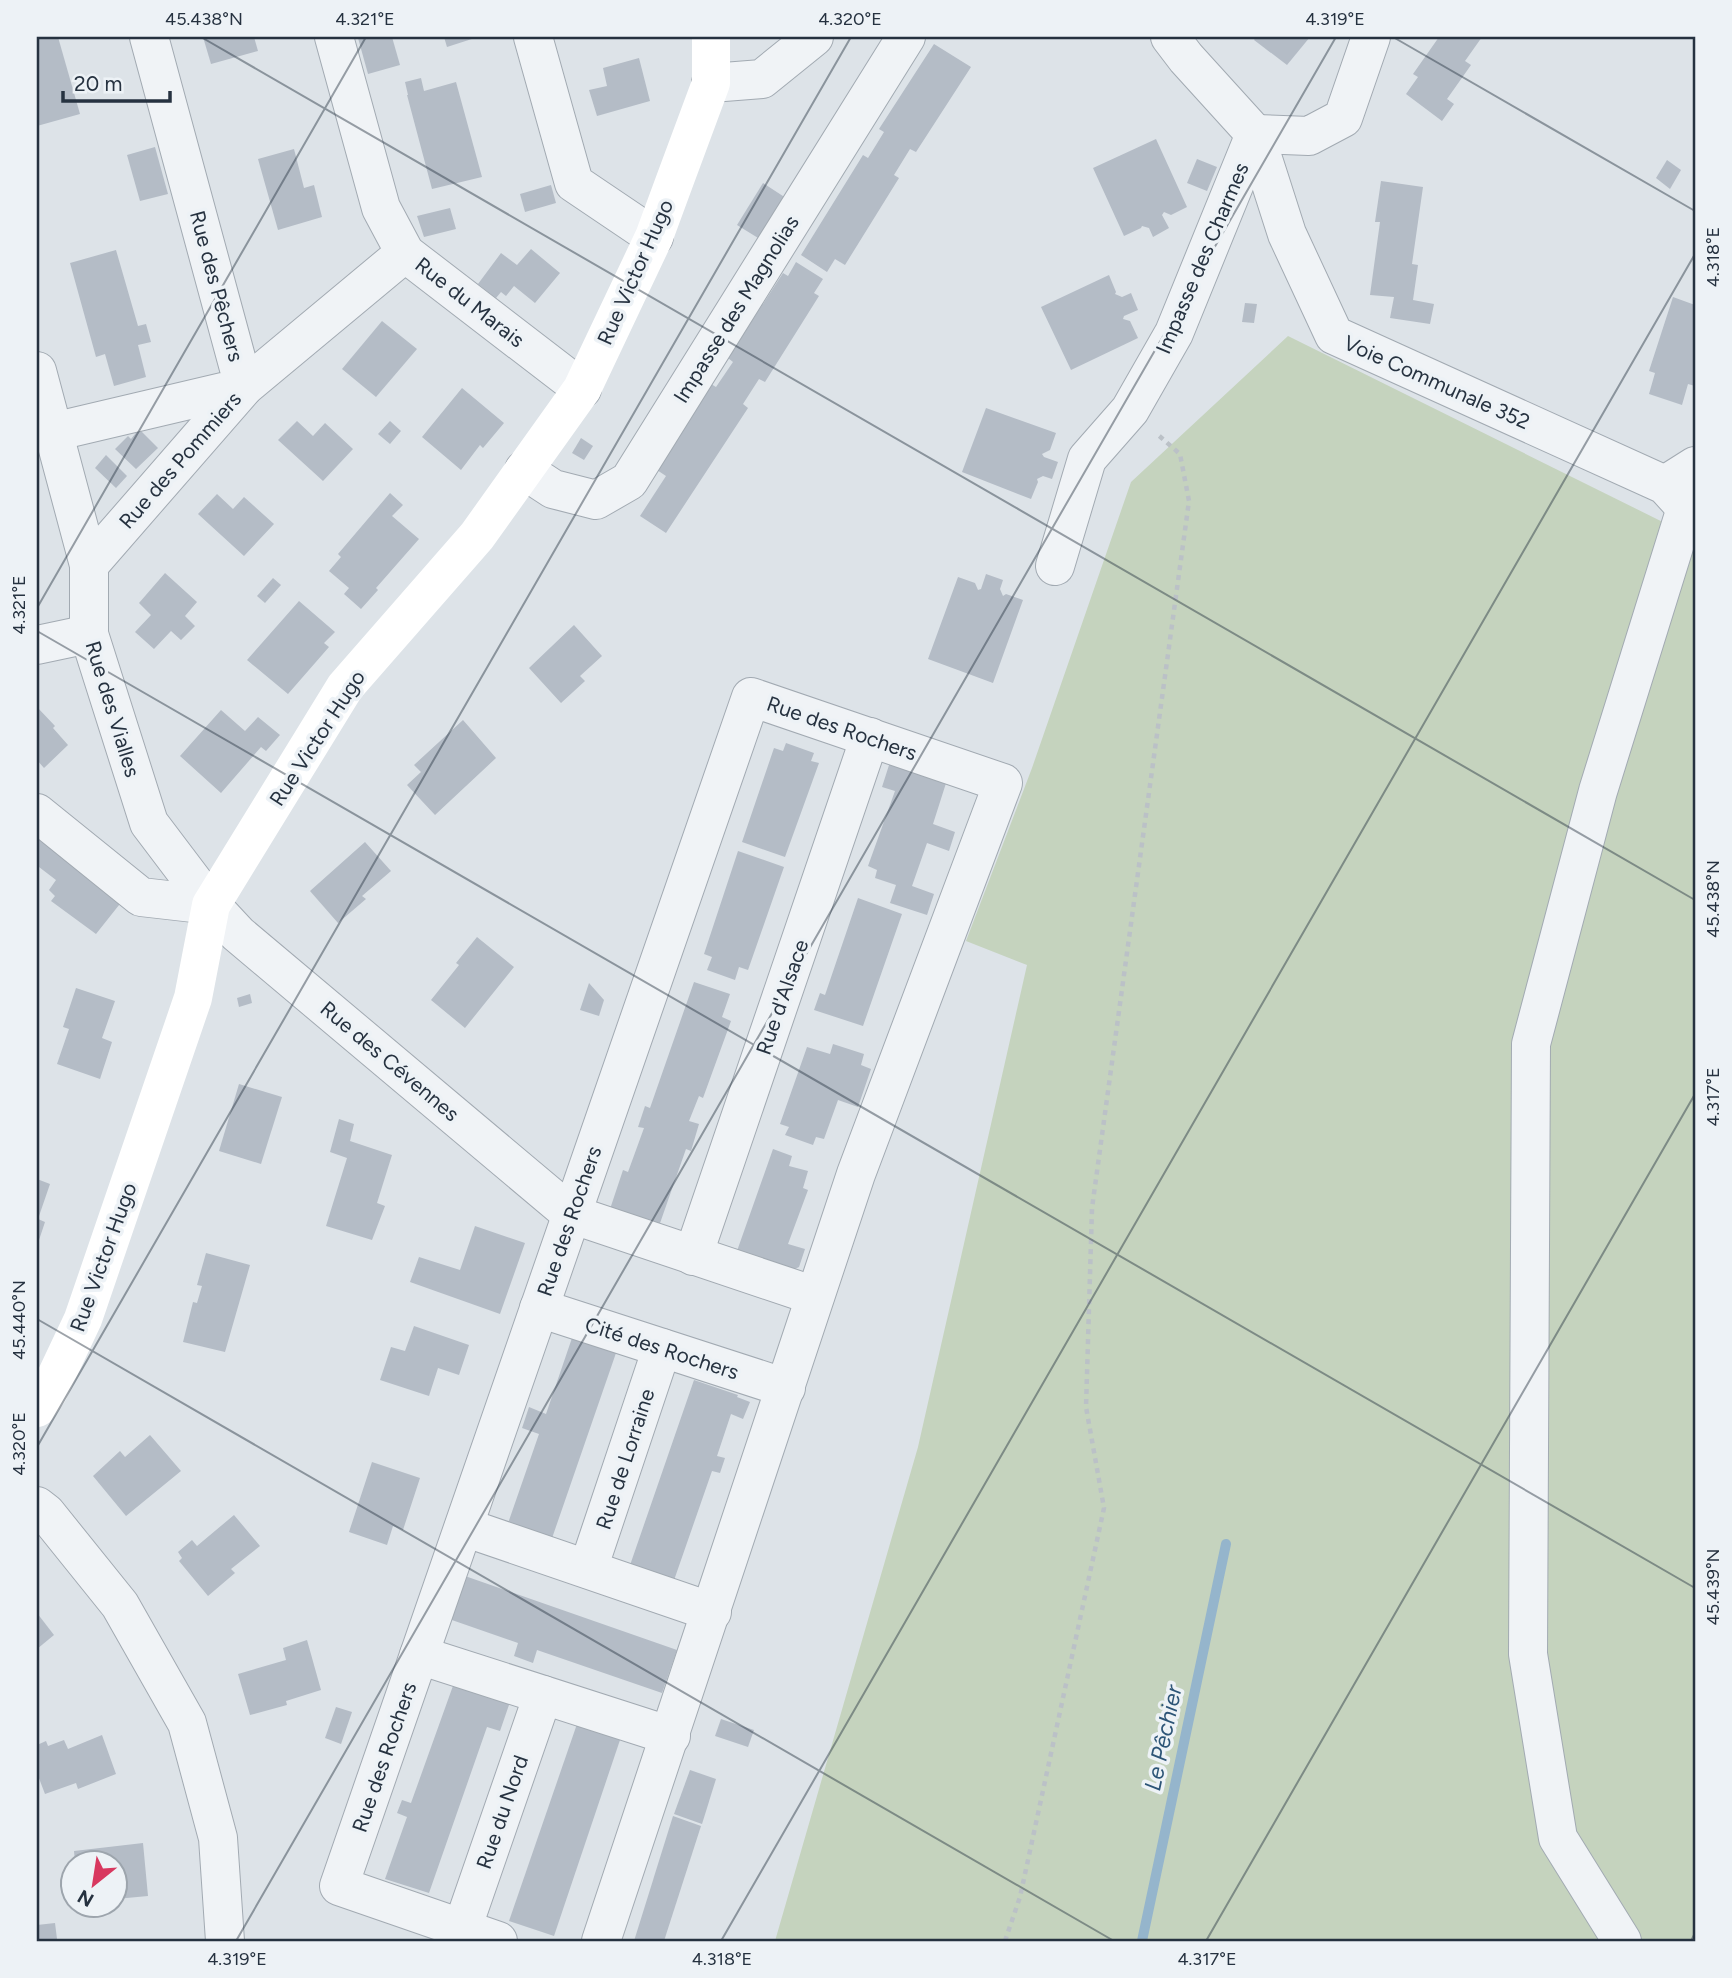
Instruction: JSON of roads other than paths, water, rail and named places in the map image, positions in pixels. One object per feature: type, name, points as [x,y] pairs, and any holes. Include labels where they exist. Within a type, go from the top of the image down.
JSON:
[{"type":"street","name":"Rue des Pêchers","points":[[53,432],[244,387],[149,37]]},
{"type":"street","name":"Rue du Marais","points":[[334,37],[381,208],[405,253],[582,388]]},
{"type":"street","points":[[533,37],[574,183],[654,237]]},
{"type":"street","name":"Rue Victor Hugo","points":[[37,1408],[49,1391],[88,1306],[193,998],[211,905],[345,687],[477,536],[582,388],[654,237],[711,83],[712,37]]},
{"type":"street","points":[[711,83],[762,79],[814,37]]},
{"type":"street","name":"Impasse des Magnolias","points":[[524,470],[553,489],[596,500],[629,481],[906,37]]},
{"type":"street","name":"Voie Communale 352","points":[[1170,37],[1255,134],[1287,234],[1334,335],[1686,492]]},
{"type":"street","points":[[1255,134],[1309,136],[1343,118],[1371,37]]},
{"type":"street","name":"Impasse des Charmes","points":[[1055,566],[1087,459],[1130,410],[1174,333],[1255,134]]},
{"type":"street","name":"Rue des Pommiers","points":[[89,565],[244,387],[405,253]]},
{"type":"street","name":"Rue des Vialles","points":[[37,371],[89,565],[89,634],[149,823],[211,905]]},
{"type":"street","points":[[1622,1941],[1558,1838],[1528,1654],[1531,1044],[1598,791],[1686,492]]},
{"type":"street","points":[[37,645],[89,634]]},
{"type":"street","name":"Rue des Rochers","points":[[498,1941],[339,1886],[751,697],[1003,783],[856,1174],[601,1941]]},
{"type":"street","name":"Rue d'Alsace","points":[[693,1256],[870,737]]},
{"type":"street","points":[[37,813],[141,897],[211,905]]},
{"type":"street","name":"Rue des Cévennes","points":[[211,905],[238,934],[571,1214]]},
{"type":"street","points":[[571,1214],[815,1296]]},
{"type":"street","name":"Cité des Rochers","points":[[539,1308],[786,1388]]},
{"type":"street","name":"Rue de Lorraine","points":[[588,1570],[662,1348]]},
{"type":"street","points":[[37,1506],[46,1513],[120,1605],[187,1723],[218,1838],[225,1941]]},
{"type":"street","points":[[464,1527],[712,1612]]},
{"type":"street","points":[[419,1655],[671,1736]]},
{"type":"street","name":"Rue du Nord","points":[[462,1929],[542,1695]]},
{"type":"waterway","name":"Le Pêchier","points":[[1142,1941],[1226,1544]]}]
